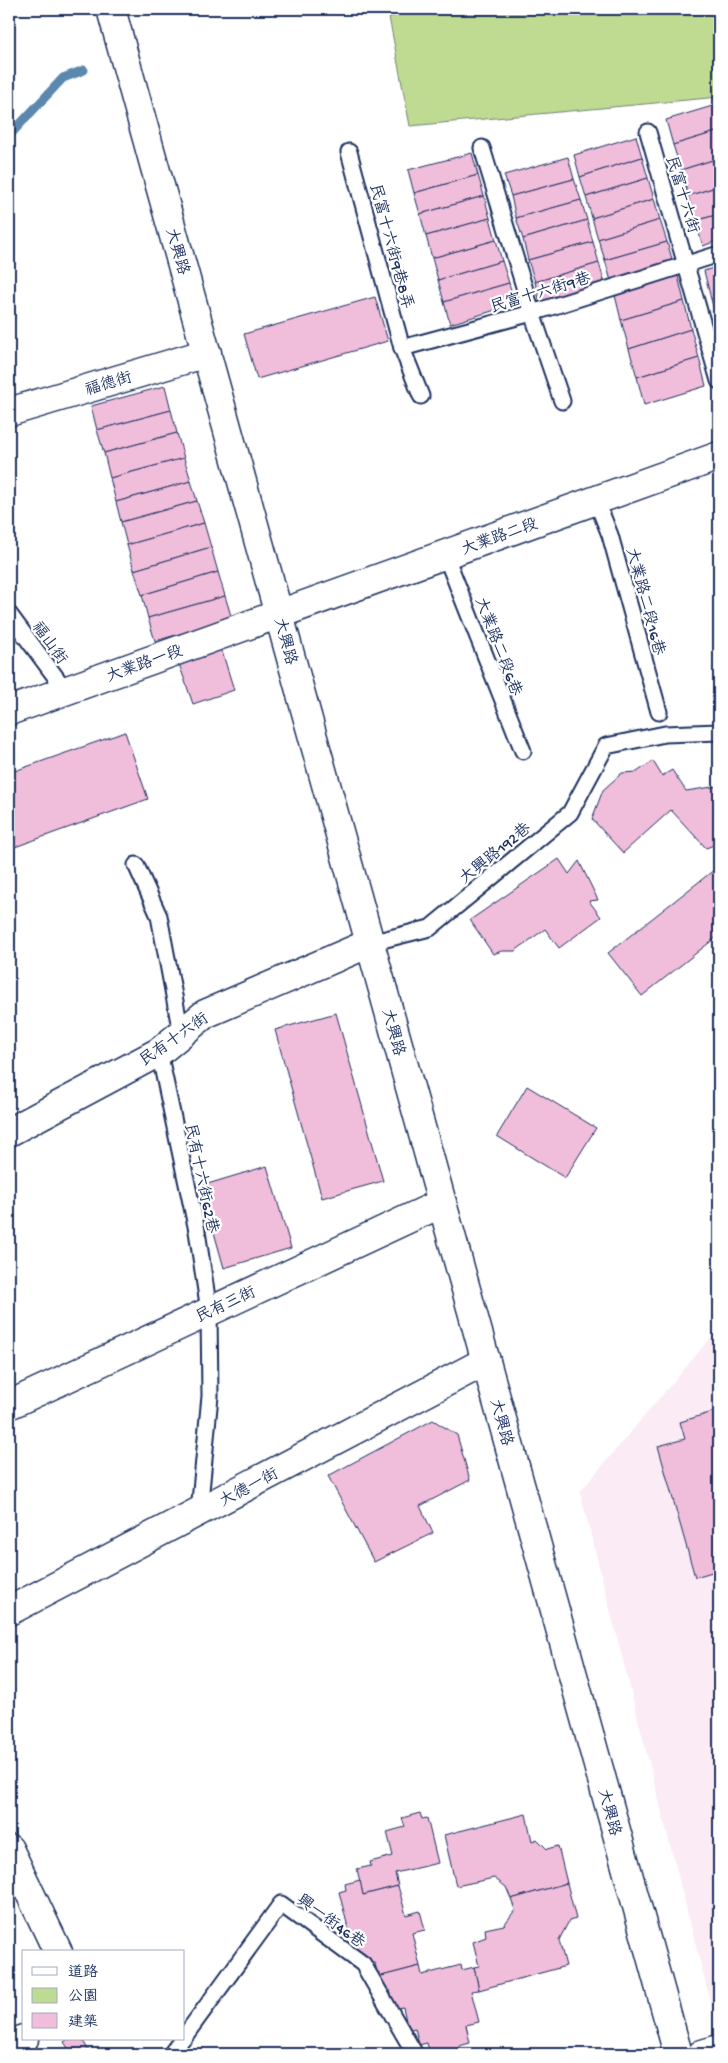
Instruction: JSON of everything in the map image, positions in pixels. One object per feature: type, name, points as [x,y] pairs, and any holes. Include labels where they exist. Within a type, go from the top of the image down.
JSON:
[{"type":"street","name":"大興路","points":[[112,9],[678,2054]]},
{"type":"street","name":"福德街","points":[[9,412],[207,353]]},
{"type":"street","name":"大業路二段","points":[[279,613],[719,456]]},
{"type":"street","name":"大業路一段","points":[[9,711],[279,613]]},
{"type":"street","name":"民有十六街","points":[[9,1132],[159,1052],[205,1014],[370,943]]},
{"type":"street","name":"民有三街","points":[[9,1405],[442,1203]]},
{"type":"street","name":"大德一街","points":[[9,1611],[486,1361]]},
{"type":"street","points":[[9,1849],[57,1950]]},
{"type":"street","points":[[12,2054],[23,2040]]},
{"type":"street","points":[[702,2054],[719,2049]]},
{"type":"lane","name":"民富十六街","points":[[648,132],[719,381]]},
{"type":"lane","points":[[482,148],[532,313],[562,401]]},
{"type":"lane","name":"民富十六街9巷8弄","points":[[349,152],[402,348],[421,396]]},
{"type":"lane","name":"民富十六街9巷","points":[[402,348],[532,313],[719,254]]},
{"type":"lane","name":"大業路二段16巷","points":[[596,500],[610,535],[659,712]]},
{"type":"lane","name":"大業路二段6巷","points":[[445,554],[523,752]]},
{"type":"lane","name":"福山街","points":[[9,614],[66,690]]},
{"type":"lane","name":"大興路192巷","points":[[370,943],[430,928],[563,819],[570,813],[606,746],[665,734],[719,732]]},
{"type":"lane","points":[[136,865],[159,916],[181,1033]]},
{"type":"lane","name":"民有十六街62巷","points":[[159,1052],[197,1231],[209,1311],[210,1396],[199,1512]]},
{"type":"lane","name":"興一街46巷","points":[[185,2035],[281,1904],[363,1964],[415,2054]]},
{"type":"lane","name":"興一街46巷","points":[[171,2054],[182,2040]]},
{"type":"shaded area","points":[[719,1328],[719,2023],[716,2024],[580,1492]]},
{"type":"green space","points":[[421,9],[719,9],[719,97],[410,126],[389,17]]},
{"type":"building","points":[[719,104],[719,131],[673,145],[666,120]]},
{"type":"building","points":[[719,131],[719,158],[681,170],[673,145]]},
{"type":"building","points":[[636,136],[642,157],[580,177],[574,155]]},
{"type":"building","points":[[472,153],[478,175],[414,193],[408,170]]},
{"type":"building","points":[[568,157],[574,179],[511,196],[504,175]]},
{"type":"building","points":[[642,157],[648,178],[586,197],[580,177]]},
{"type":"building","points":[[719,158],[719,186],[688,196],[681,170]]},
{"type":"building","points":[[478,175],[484,196],[420,214],[414,193]]},
{"type":"building","points":[[648,178],[654,199],[592,218],[586,197]]},
{"type":"building","points":[[574,179],[581,200],[516,218],[511,196]]},
{"type":"building","points":[[719,186],[719,214],[695,221],[688,196]]},
{"type":"building","points":[[484,196],[490,218],[426,236],[420,214]]},
{"type":"building","points":[[654,199],[660,220],[598,239],[592,218]]},
{"type":"building","points":[[581,200],[587,220],[523,239],[516,218]]},
{"type":"building","points":[[719,214],[719,240],[703,246],[695,221]]},
{"type":"building","points":[[490,218],[496,240],[432,258],[426,236]]},
{"type":"building","points":[[587,220],[593,242],[528,260],[523,239]]},
{"type":"building","points":[[660,220],[667,242],[605,260],[598,239]]},
{"type":"building","points":[[496,240],[502,261],[438,280],[432,258]]},
{"type":"building","points":[[593,242],[599,263],[535,282],[528,260]]},
{"type":"building","points":[[667,242],[673,262],[611,281],[605,260]]},
{"type":"building","points":[[502,261],[509,283],[444,302],[438,280]]},
{"type":"building","points":[[599,263],[605,284],[540,303],[535,282]]},
{"type":"building","points":[[719,266],[719,297],[711,299],[704,271]]},
{"type":"building","points":[[677,272],[684,301],[621,320],[614,291]]},
{"type":"building","points":[[509,283],[515,304],[450,324],[444,302]]},
{"type":"building","points":[[375,297],[388,341],[257,379],[244,334]]},
{"type":"building","points":[[719,297],[719,328],[711,299]]},
{"type":"building","points":[[684,301],[691,329],[629,349],[621,320]]},
{"type":"building","points":[[691,329],[699,358],[637,377],[629,349]]},
{"type":"building","points":[[699,358],[706,386],[644,405],[637,377]]},
{"type":"building","points":[[165,386],[171,410],[97,430],[91,406]]},
{"type":"building","points":[[171,410],[177,433],[104,453],[97,430]]},
{"type":"building","points":[[177,433],[184,458],[110,478],[104,453]]},
{"type":"building","points":[[184,458],[191,481],[116,502],[110,478]]},
{"type":"building","points":[[191,481],[197,501],[121,522],[116,502]]},
{"type":"building","points":[[197,501],[204,523],[127,545],[121,522]]},
{"type":"building","points":[[204,523],[211,547],[134,570],[127,545]]},
{"type":"building","points":[[211,547],[218,572],[142,595],[134,570]]},
{"type":"building","points":[[218,572],[225,596],[148,618],[142,595]]},
{"type":"building","points":[[225,596],[232,619],[155,641],[148,618]]},
{"type":"building","points":[[221,648],[234,690],[193,704],[178,661]]},
{"type":"building","points":[[125,732],[148,799],[15,847],[9,830],[9,773]]},
{"type":"building","points":[[653,761],[662,776],[672,770],[686,791],[719,786],[719,849],[714,845],[706,848],[671,810],[623,853],[592,819],[603,790],[622,773],[637,772]]},
{"type":"building","points":[[559,859],[569,874],[579,861],[598,900],[589,901],[601,917],[559,948],[545,929],[515,951],[502,951],[493,954],[470,920]]},
{"type":"building","points":[[719,866],[719,935],[642,996],[608,953]]},
{"type":"building","points":[[336,1013],[383,1181],[322,1198],[275,1030]]},
{"type":"building","points":[[527,1086],[596,1128],[565,1178],[497,1136]]},
{"type":"building","points":[[267,1166],[291,1248],[224,1268],[201,1186]]},
{"type":"building","points":[[719,1410],[719,1570],[695,1577],[658,1446],[685,1439],[680,1422]]},
{"type":"building","points":[[433,1420],[457,1435],[470,1480],[420,1506],[433,1533],[374,1562],[328,1476]]},
{"type":"building","points":[[420,1813],[422,1819],[427,1818],[438,1863],[395,1873],[398,1886],[363,1895],[357,1869],[371,1866],[370,1862],[393,1856],[387,1832],[405,1827],[402,1818]]},
{"type":"building","points":[[526,1814],[532,1841],[537,1839],[547,1849],[558,1846],[567,1883],[511,1899],[506,1887],[494,1878],[456,1886],[444,1835]]},
{"type":"building","points":[[360,1880],[363,1895],[398,1886],[406,1915],[420,1911],[425,1930],[412,1933],[420,1966],[378,1977],[375,1963],[358,1967],[339,1892],[346,1890],[345,1884]]},
{"type":"building","points":[[567,1883],[576,1919],[569,1921],[559,1940],[566,1966],[479,1990],[474,1967],[479,1966],[473,1942],[486,1937],[485,1929],[504,1925],[515,1910],[511,1899]]},
{"type":"building","points":[[461,1965],[462,1970],[474,1967],[479,1990],[471,1991],[479,2022],[466,2025],[470,2043],[459,2046],[461,2054],[430,2054],[427,2043],[419,2045],[415,2028],[408,2030],[403,2007],[394,2009],[390,1990],[382,1992],[378,1977],[420,1966],[422,1975]]},
{"type":"building","points":[[67,2040],[83,2040],[89,2051],[85,2054],[72,2054],[64,2042]]},
{"type":"waterway","points":[[9,136],[63,78],[84,70]]}]
